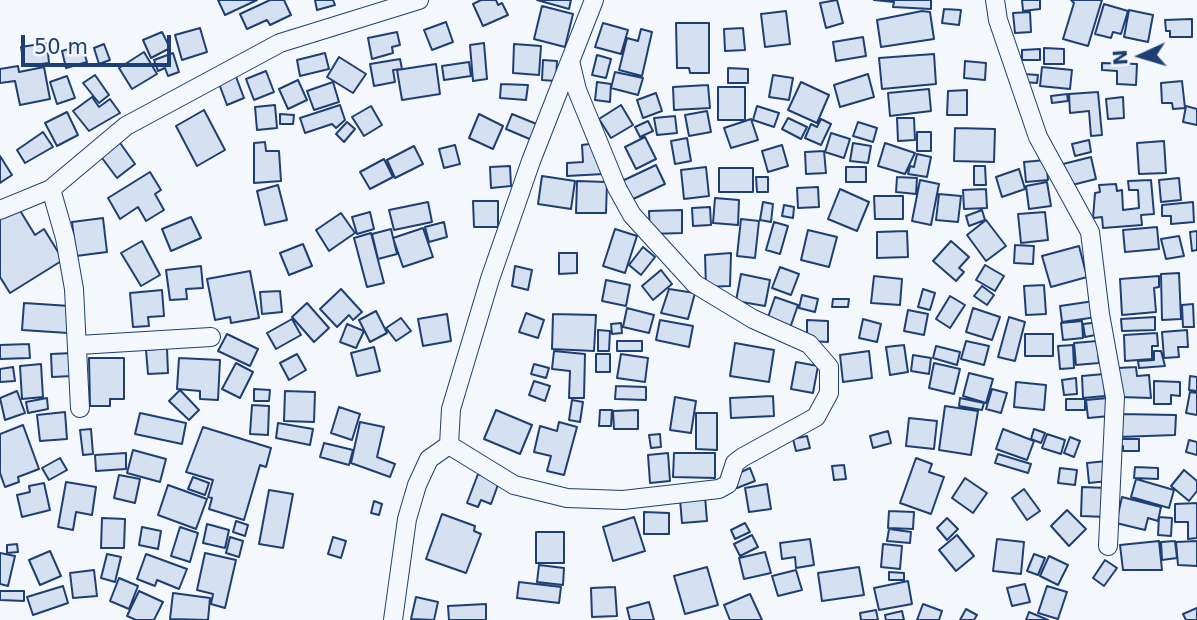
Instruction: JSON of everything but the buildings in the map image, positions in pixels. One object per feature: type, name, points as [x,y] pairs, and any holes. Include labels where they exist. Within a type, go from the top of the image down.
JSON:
[{"type":"street","points":[[0,210],[51,189],[126,126],[280,43],[419,0]]},
{"type":"street","points":[[449,445],[451,409],[490,279],[531,161],[571,65],[594,0]]},
{"type":"street","points":[[995,0],[998,20],[1038,137],[1090,232],[1100,314],[1115,397],[1108,545]]},
{"type":"street","points":[[449,445],[490,474],[514,485],[558,496],[623,500],[719,489],[728,484],[735,463],[743,457],[816,417],[829,393],[829,367],[809,344],[765,325],[695,284],[632,215],[617,188],[577,90],[571,65]]},
{"type":"street","points":[[51,189],[67,251],[79,345],[80,408]]},
{"type":"street","points":[[79,345],[211,337]]},
{"type":"street","points":[[393,620],[407,519],[417,485],[429,459],[449,445]]}]
